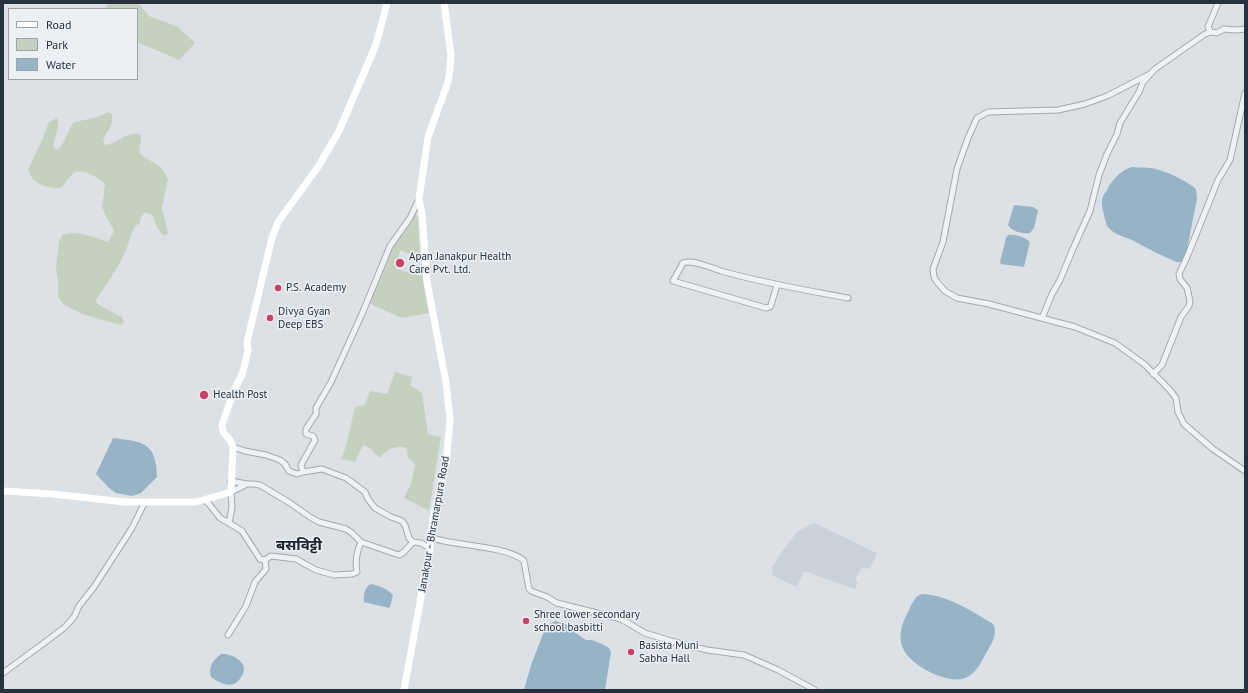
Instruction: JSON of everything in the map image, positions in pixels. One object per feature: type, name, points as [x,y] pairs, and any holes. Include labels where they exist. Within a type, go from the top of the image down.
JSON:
[{"type":"street","points":[[229,522],[232,508],[231,492],[233,447],[230,440],[223,432],[222,425],[246,361],[249,335],[272,238],[278,222],[318,167],[339,131],[374,47],[387,3]]},
{"type":"street","name":"Janakpur - Bhramarpura Road","points":[[404,690],[430,548],[433,518],[446,463],[450,420],[446,382],[427,282],[422,213],[419,199],[428,137],[448,82],[450,69],[451,55],[444,3]]},
{"type":"street","points":[[1211,32],[1208,27],[1218,3]]},
{"type":"street","points":[[1042,318],[1090,211],[1099,175],[1117,134],[1120,123],[1139,92],[1143,82],[1154,69],[1211,32],[1217,33],[1224,29],[1245,29]]},
{"type":"street","points":[[1148,76],[1106,96],[1085,104],[1058,110],[988,112],[977,118],[957,169],[942,242],[933,269],[934,277],[945,291],[957,298],[989,304],[1075,327],[1115,343],[1144,364],[1176,398],[1178,412],[1184,424],[1213,449],[1245,472]]},
{"type":"street","points":[[1153,374],[1162,365],[1181,317],[1189,306],[1190,301],[1187,288],[1180,279],[1179,274],[1187,258],[1218,180],[1230,160],[1245,94]]},
{"type":"street","points":[[303,472],[301,465],[315,440],[313,436],[306,434],[306,429],[316,414],[316,408],[331,382],[354,333],[390,246],[410,218],[419,199]]},
{"type":"street","points":[[777,285],[770,307],[766,308],[673,282],[681,265],[691,261],[733,274],[777,285],[848,298]]},
{"type":"street","points":[[233,447],[280,460],[289,471],[297,474],[322,469],[346,478],[365,492],[375,508],[402,521],[405,525],[409,538],[413,542],[421,543],[430,548]]},
{"type":"street","points":[[232,481],[260,485],[319,522],[346,529],[361,542],[399,555],[404,552],[413,542]]},
{"type":"street","points":[[3,491],[52,494],[125,502],[196,502],[231,492],[247,484]]},
{"type":"street","points":[[204,500],[220,518],[242,531],[260,559],[265,560]]},
{"type":"street","points":[[3,673],[48,640],[74,617],[79,606],[94,587],[132,528],[145,502]]},
{"type":"street","points":[[431,538],[516,556],[524,561],[528,586],[531,591],[547,597],[557,603],[621,619],[645,633],[671,641],[707,650],[744,655],[778,670],[815,690]]},
{"type":"street","points":[[265,560],[271,556],[296,559],[311,568],[325,573],[334,575],[352,574],[357,572],[356,566],[358,551],[361,542]]},
{"type":"street","points":[[228,635],[243,612],[255,582],[266,569],[265,560]]},
{"type":"shaded area","points":[[814,523],[877,553],[870,569],[862,567],[855,580],[858,582],[855,589],[804,571],[797,587],[773,576],[772,568],[783,550],[798,531]]},
{"type":"green space","points":[[109,3],[138,3],[149,16],[178,27],[195,43],[179,60],[138,42],[138,8],[106,8]]},
{"type":"green space","points":[[109,112],[112,114],[112,123],[104,137],[103,141],[105,145],[126,136],[140,134],[140,154],[162,168],[168,179],[162,208],[168,233],[165,236],[158,228],[153,216],[145,212],[140,219],[140,224],[136,225],[134,228],[126,251],[118,266],[96,300],[97,304],[122,317],[124,322],[121,325],[85,315],[63,304],[58,296],[56,268],[59,242],[62,235],[74,233],[91,236],[108,242],[114,231],[102,208],[105,184],[92,175],[81,171],[74,173],[61,188],[51,188],[42,185],[33,179],[28,170],[49,122],[57,118],[58,130],[54,141],[54,148],[58,150],[63,144],[74,122],[94,118]]},
{"type":"green space","points":[[415,211],[418,220],[420,258],[400,250],[396,269],[422,276],[429,313],[402,318],[370,304],[376,282],[391,248]]},
{"type":"green space","points":[[395,372],[412,377],[410,385],[422,393],[428,434],[441,437],[429,511],[404,498],[411,484],[415,464],[408,457],[407,448],[392,448],[385,452],[380,458],[370,448],[363,445],[355,462],[341,459],[346,446],[355,407],[365,405],[370,391],[387,394]]},
{"type":"water","points":[[1133,167],[1161,170],[1196,189],[1197,199],[1186,254],[1181,261],[1176,262],[1132,240],[1116,234],[1110,230],[1107,225],[1102,206],[1103,197],[1111,183],[1118,176],[1125,170]]},
{"type":"water","points":[[1014,205],[1033,207],[1038,210],[1034,228],[1030,233],[1018,232],[1008,225]]},
{"type":"water","points":[[1008,235],[1020,236],[1030,242],[1024,267],[1001,264],[1000,262]]},
{"type":"water","points":[[113,438],[140,443],[151,450],[156,465],[157,477],[141,493],[132,496],[116,493],[96,474]]},
{"type":"water","points":[[371,584],[384,588],[393,595],[389,608],[364,602],[365,592],[367,587]]},
{"type":"water","points":[[922,594],[941,597],[968,609],[993,624],[995,632],[991,644],[979,666],[966,678],[945,678],[925,670],[916,664],[903,649],[901,642],[902,625],[914,600],[917,596]]},
{"type":"water","points":[[556,621],[567,625],[570,629],[586,640],[592,640],[609,648],[611,652],[605,690],[524,690],[531,665],[545,629],[551,623]]},
{"type":"water","points":[[221,654],[228,654],[235,657],[241,662],[244,668],[243,674],[238,681],[231,685],[223,684],[211,677],[210,670],[212,664]]},
{"type":"place","name":"Apan Janakpur Health Care Pvt. Ltd.","points":[[400,263]]},
{"type":"place","name":"P.S. Academy","points":[[278,288]]},
{"type":"place","name":"Divya Gyan Deep EBS","points":[[270,318]]},
{"type":"place","name":"Health Post","points":[[204,395]]},
{"type":"place","name":"Shree lower secondary school basbitti","points":[[526,621]]},
{"type":"place","name":"Basista Muni Sabha Hall","points":[[631,652]]},
{"type":"district","name":"बसविट्टी","points":[[299,546]]}]
